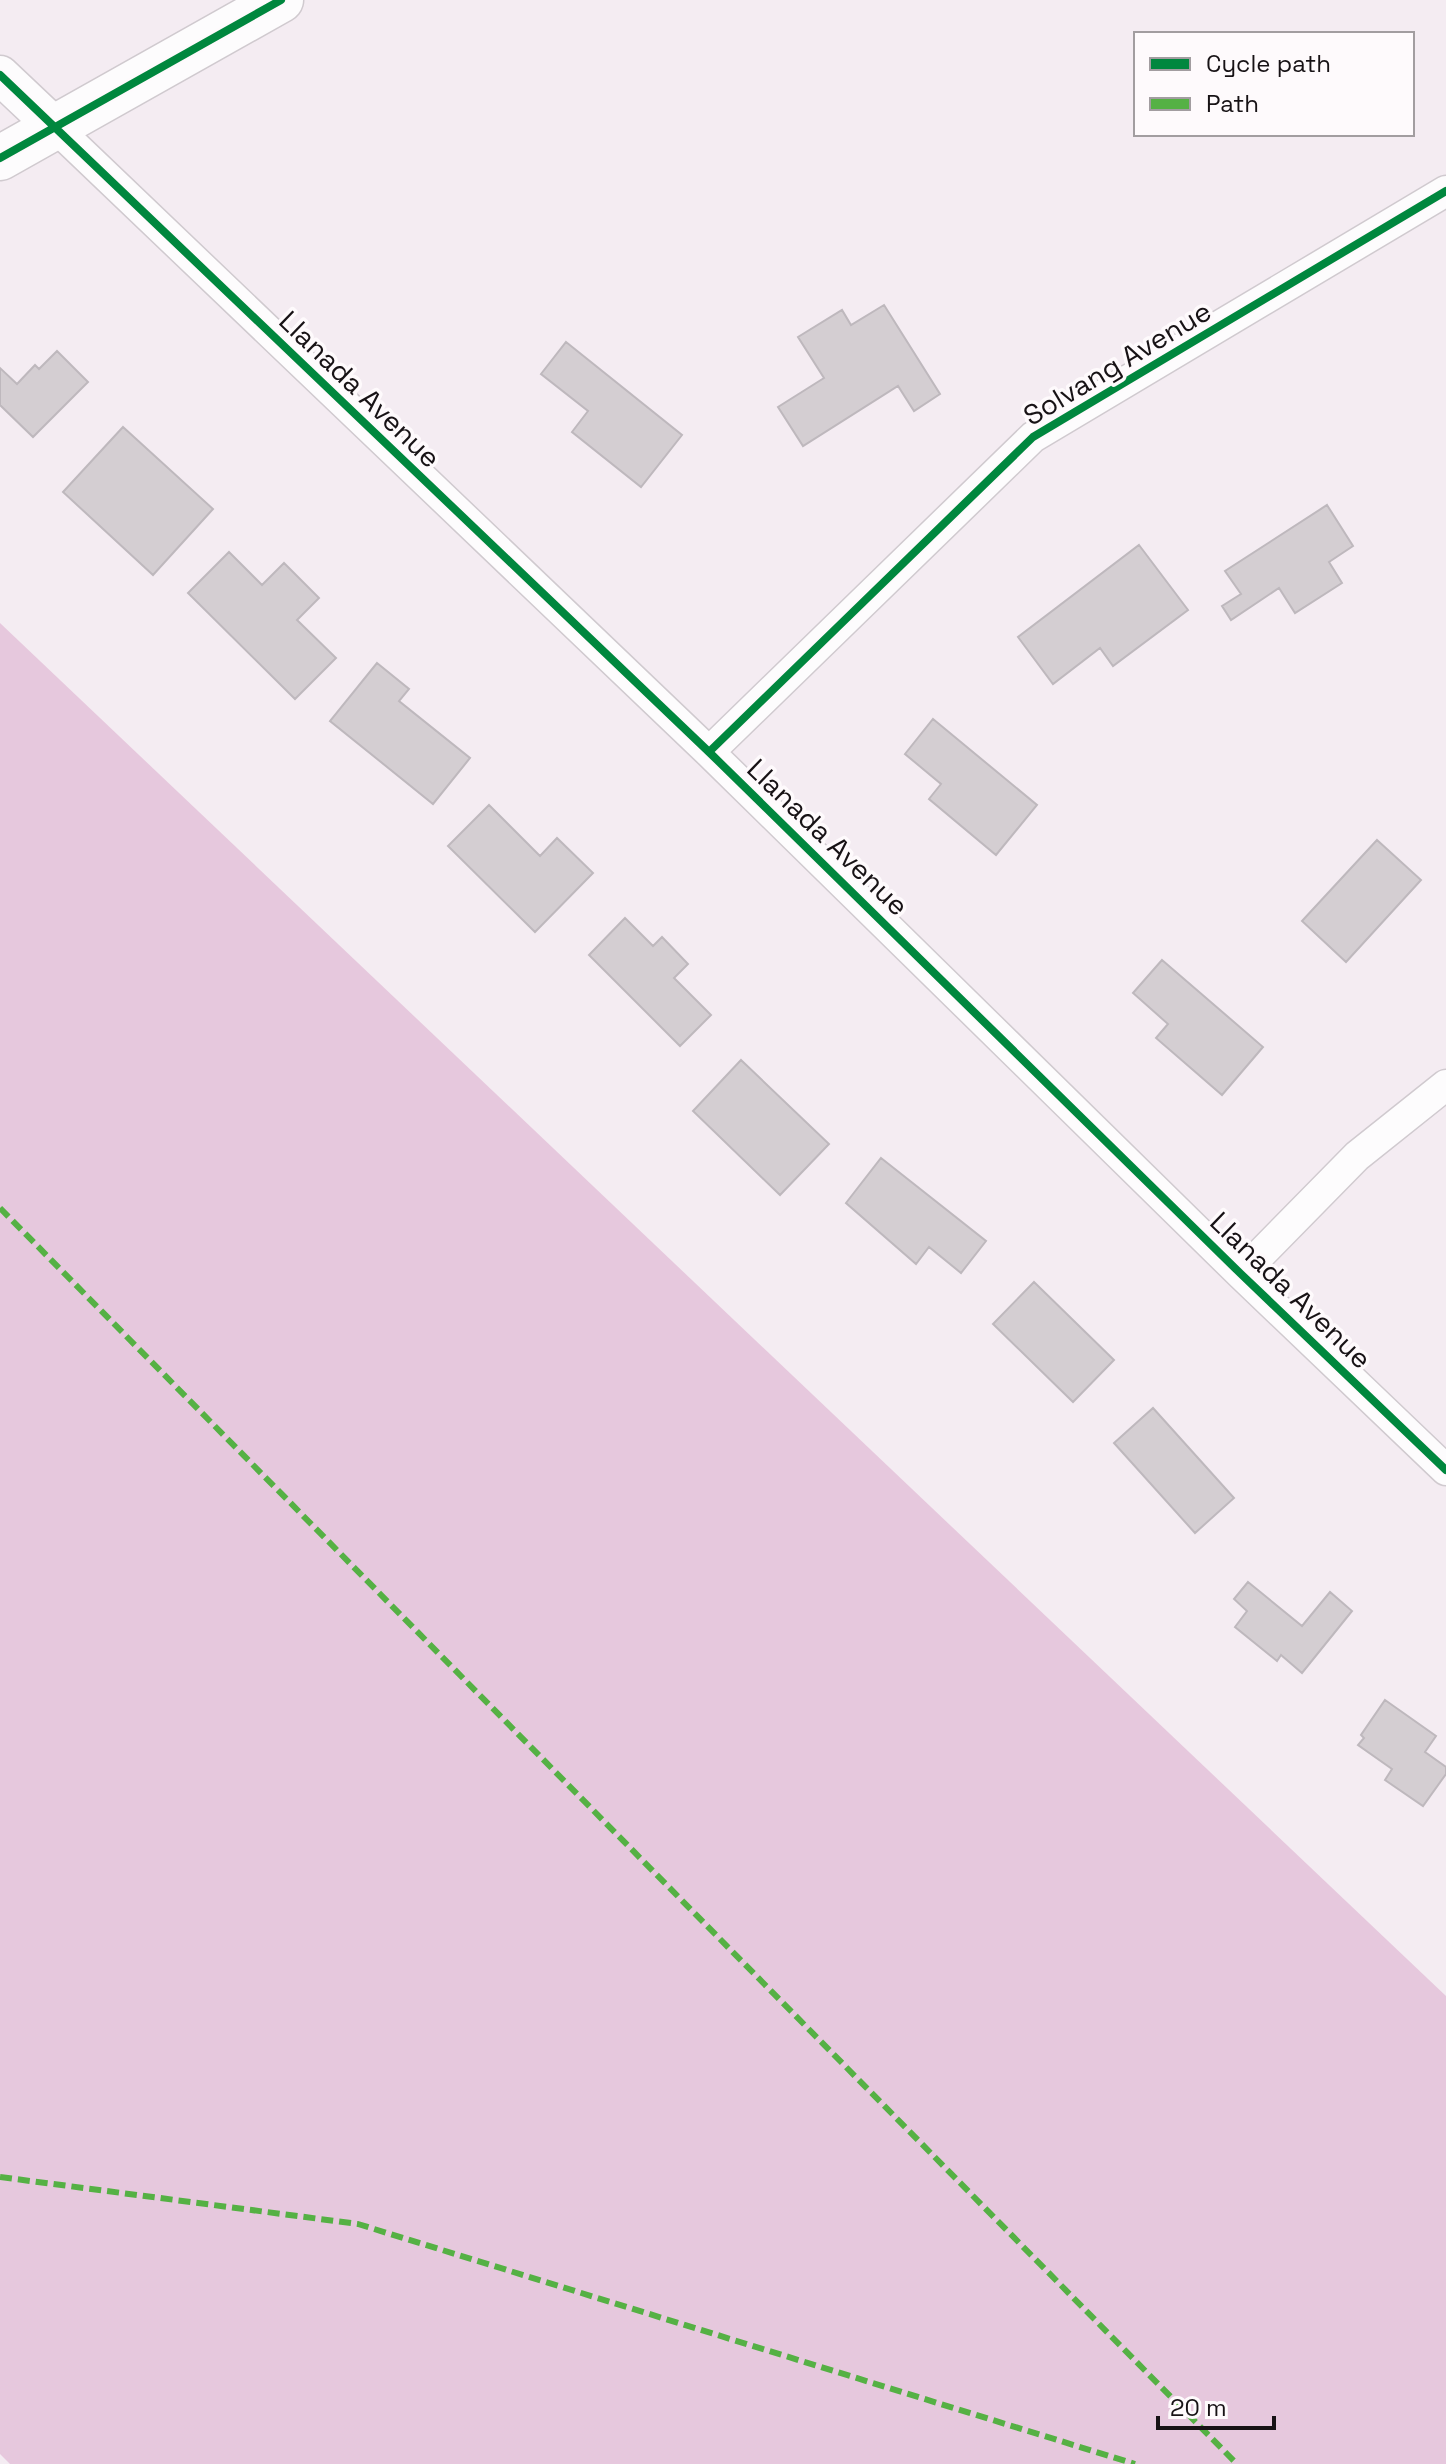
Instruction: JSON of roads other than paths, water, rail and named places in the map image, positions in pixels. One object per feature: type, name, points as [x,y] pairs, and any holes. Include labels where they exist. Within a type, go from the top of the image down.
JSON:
[{"type":"main road","points":[[0,158],[281,0]]},
{"type":"street","name":"Llanada Avenue","points":[[0,75],[709,752],[1241,1274],[1446,1470]]},
{"type":"street","name":"Solvang Avenue","points":[[709,752],[1033,437],[1446,191]]},
{"type":"street","points":[[1241,1274],[1357,1156],[1446,1085]]}]
